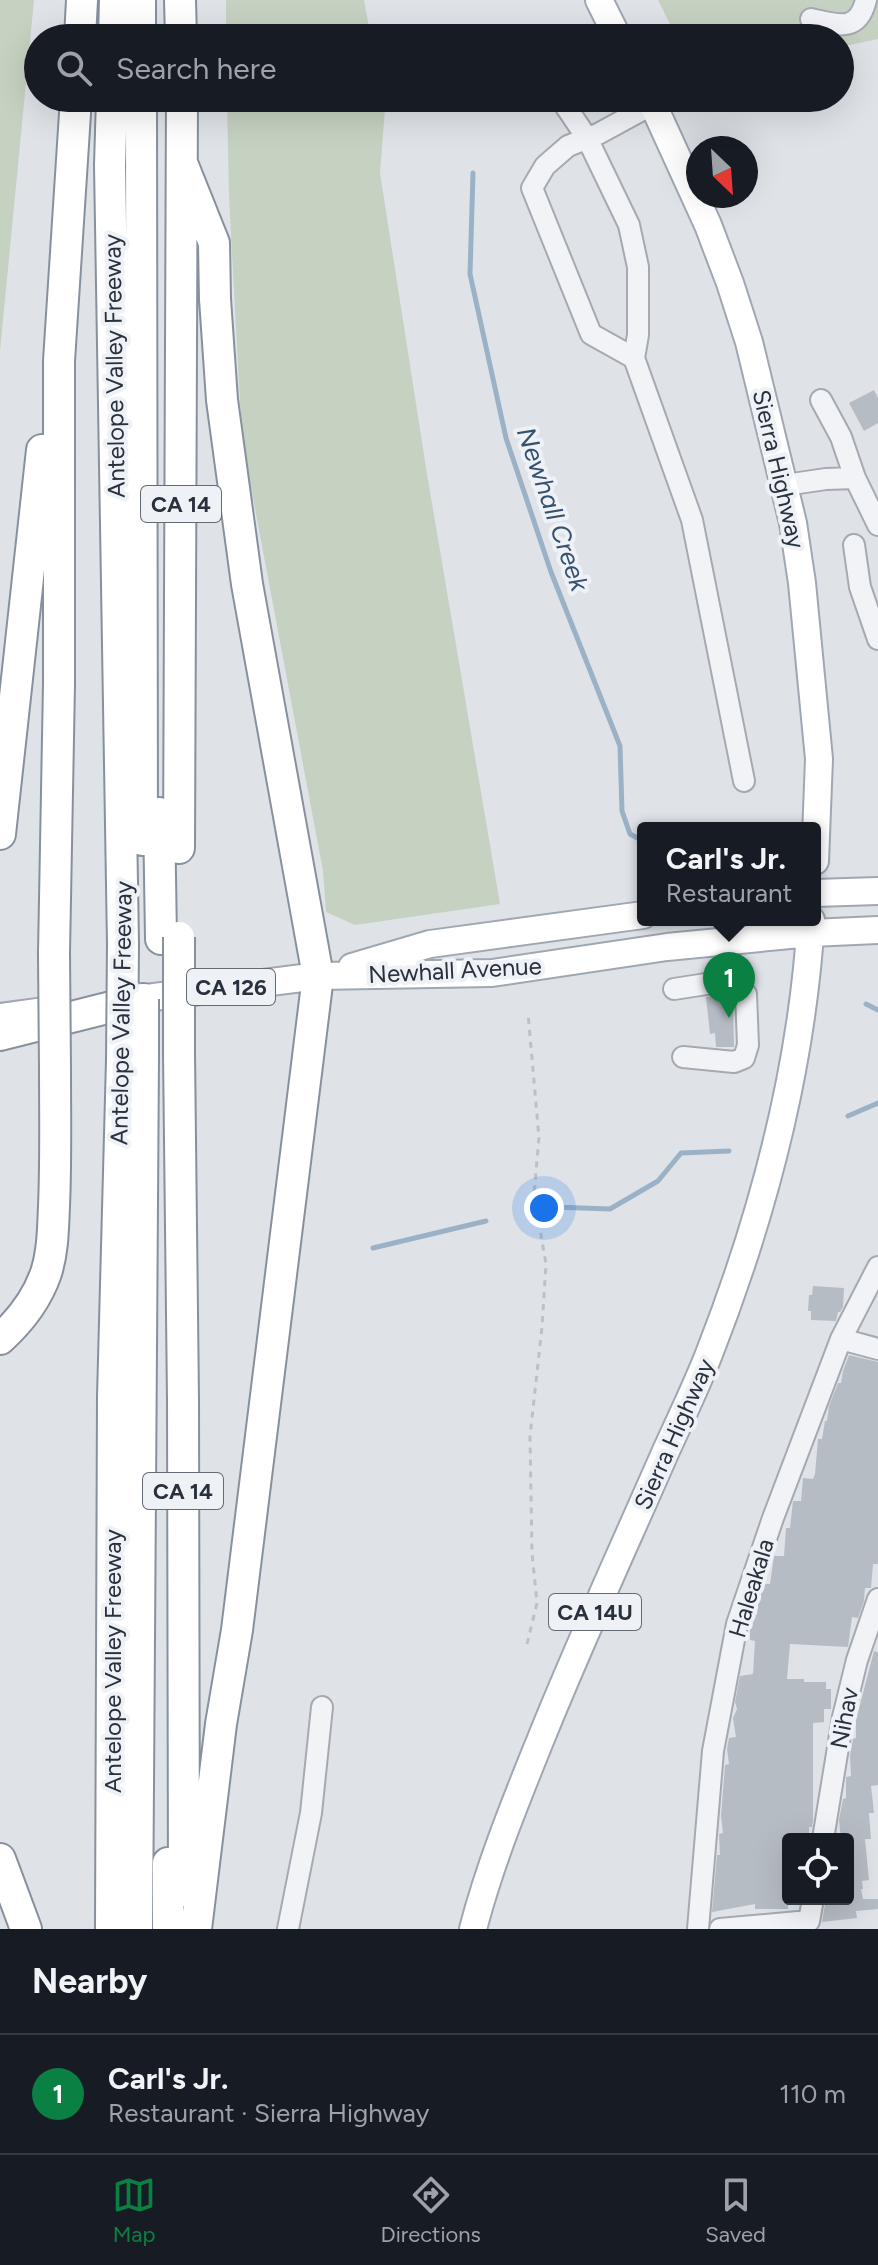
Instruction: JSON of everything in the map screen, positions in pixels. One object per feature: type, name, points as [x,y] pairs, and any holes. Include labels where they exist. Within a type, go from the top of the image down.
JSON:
[{"type":"highway","points":[[81,24],[82,0]]},
{"type":"highway","points":[[114,24],[115,0]]},
{"type":"highway","points":[[140,0],[140,24]]},
{"type":"highway","points":[[157,0],[157,24]]},
{"type":"highway","points":[[180,0],[181,24]]},
{"type":"highway","points":[[0,1339],[21,1318],[36,1295],[46,1272],[52,1244],[55,1189],[59,361],[75,112]]},
{"type":"highway","name":"Antelope Valley Freeway","points":[[111,1929],[113,1397],[151,1056],[151,940],[110,165],[112,112]]},
{"type":"highway","points":[[141,112],[140,584],[151,940]]},
{"type":"highway","points":[[151,940],[158,112]]},
{"type":"highway","name":"Antelope Valley Freeway","points":[[182,112],[151,940],[151,1056],[183,1415],[184,1929]]},
{"type":"highway","points":[[182,163],[214,243],[222,400],[247,584],[318,976],[239,1614],[221,1724],[196,1929]]},
{"type":"highway","points":[[0,834],[46,421],[59,361]]},
{"type":"highway","points":[[0,1035],[143,999]]},
{"type":"highway","points":[[137,1929],[151,1056]]},
{"type":"highway","points":[[151,1056],[166,1398],[168,1929]]},
{"type":"highway","points":[[0,1859],[26,1929]]},
{"type":"main road","points":[[605,2],[613,24]]},
{"type":"main road","name":"Sierra Highway","points":[[656,112],[708,225],[730,283],[749,342],[785,485],[802,583],[819,759],[817,822]]},
{"type":"main road","points":[[821,893],[878,891]]},
{"type":"main road","name":"Newhall Avenue","points":[[318,976],[430,944],[637,916]]},
{"type":"main road","name":"Sierra Highway","points":[[473,1929],[504,1829],[730,1300],[771,1163],[788,1088],[799,1030],[811,926]]},
{"type":"main road","name":"Newhall Avenue","points":[[0,1017],[318,976],[492,973],[811,926],[878,930]]},
{"type":"street","points":[[811,19],[850,24],[862,16],[866,0]]},
{"type":"street","points":[[569,112],[587,138],[629,225],[638,267],[638,335],[634,358],[692,520],[744,781]]},
{"type":"street","points":[[632,112],[568,146],[545,166],[532,188],[591,334],[634,358]]},
{"type":"street","points":[[821,400],[841,437],[855,478],[878,525]]},
{"type":"street","points":[[785,485],[855,478]]},
{"type":"street","points":[[854,545],[860,587],[878,639]]},
{"type":"street","points":[[674,989],[719,982],[736,983],[746,994],[748,1045],[744,1058],[734,1062],[683,1057]]},
{"type":"street","name":"Haleakala","points":[[698,1929],[713,1751],[737,1624],[773,1518],[841,1339],[878,1267]]},
{"type":"street","points":[[841,1339],[878,1349]]},
{"type":"street","name":"Nihav","points":[[824,1833],[843,1717],[857,1660],[878,1599]]},
{"type":"street","points":[[288,1929],[311,1813],[322,1707]]},
{"type":"street","points":[[720,1929],[809,1921],[812,1905]]},
{"type":"path","points":[[527,1644],[537,1603],[532,1553],[530,1436],[546,1264],[534,1194],[539,1138],[528,1013]]},
{"type":"green space","points":[[0,0],[34,0],[32,24],[24,24],[24,103],[0,351]]},
{"type":"green space","points":[[226,0],[364,0],[368,24],[226,24]]},
{"type":"green space","points":[[658,0],[878,0],[878,39],[854,44],[854,24],[670,24]]},
{"type":"green space","points":[[227,112],[385,112],[380,173],[500,904],[355,925],[326,912],[323,871],[242,439]]},
{"type":"building","points":[[874,390],[878,398],[878,423],[864,431],[849,403]]},
{"type":"building","points":[[720,995],[733,999],[734,1047],[716,1047],[715,1033],[710,1034],[706,997]]},
{"type":"building","points":[[813,1286],[844,1288],[843,1307],[836,1321],[811,1320],[811,1311],[808,1311]]},
{"type":"building","points":[[849,1355],[878,1362],[878,1564],[873,1564],[871,1588],[865,1588],[858,1618],[852,1617],[848,1647],[790,1644],[787,1679],[826,1682],[826,1689],[831,1689],[831,1709],[824,1709],[824,1722],[813,1723],[812,1827],[809,1827],[809,1833],[782,1833],[782,1905],[788,1905],[788,1909],[755,1909],[755,1904],[712,1912],[717,1855],[720,1855],[719,1834],[723,1833],[721,1816],[725,1765],[729,1764],[727,1749],[729,1738],[736,1737],[733,1718],[737,1709],[735,1702],[740,1676],[753,1674],[755,1641],[750,1640],[750,1627],[754,1614],[757,1615],[764,1584],[770,1584],[774,1556],[784,1556],[786,1528],[790,1528],[793,1501],[801,1501],[803,1478],[813,1479],[815,1474],[818,1439],[822,1439],[829,1406],[838,1383],[841,1383]]},
{"type":"building","points":[[874,1651],[878,1652],[878,1785],[871,1786],[874,1813],[869,1813],[871,1839],[865,1839],[869,1880],[862,1881],[861,1889],[863,1899],[878,1899],[878,1909],[856,1911],[857,1918],[822,1922],[825,1905],[854,1905],[854,1833],[840,1833],[839,1820],[843,1799],[846,1798],[846,1777],[851,1776],[850,1756],[853,1739],[856,1738],[856,1720]]},
{"type":"waterway","name":"Newhall Creek","points":[[473,173],[470,274],[506,438],[551,572],[620,746],[622,811],[630,834],[637,838]]},
{"type":"waterway","name":"Newhall Creek","points":[[866,1004],[878,1010]]},
{"type":"waterway","points":[[848,1116],[878,1103]]},
{"type":"waterway","points":[[554,1207],[610,1209],[658,1181],[681,1153],[729,1151]]},
{"type":"waterway","points":[[373,1248],[486,1221]]},
{"type":"place","name":"Carl's Jr.","points":[[729,1018]]}]
